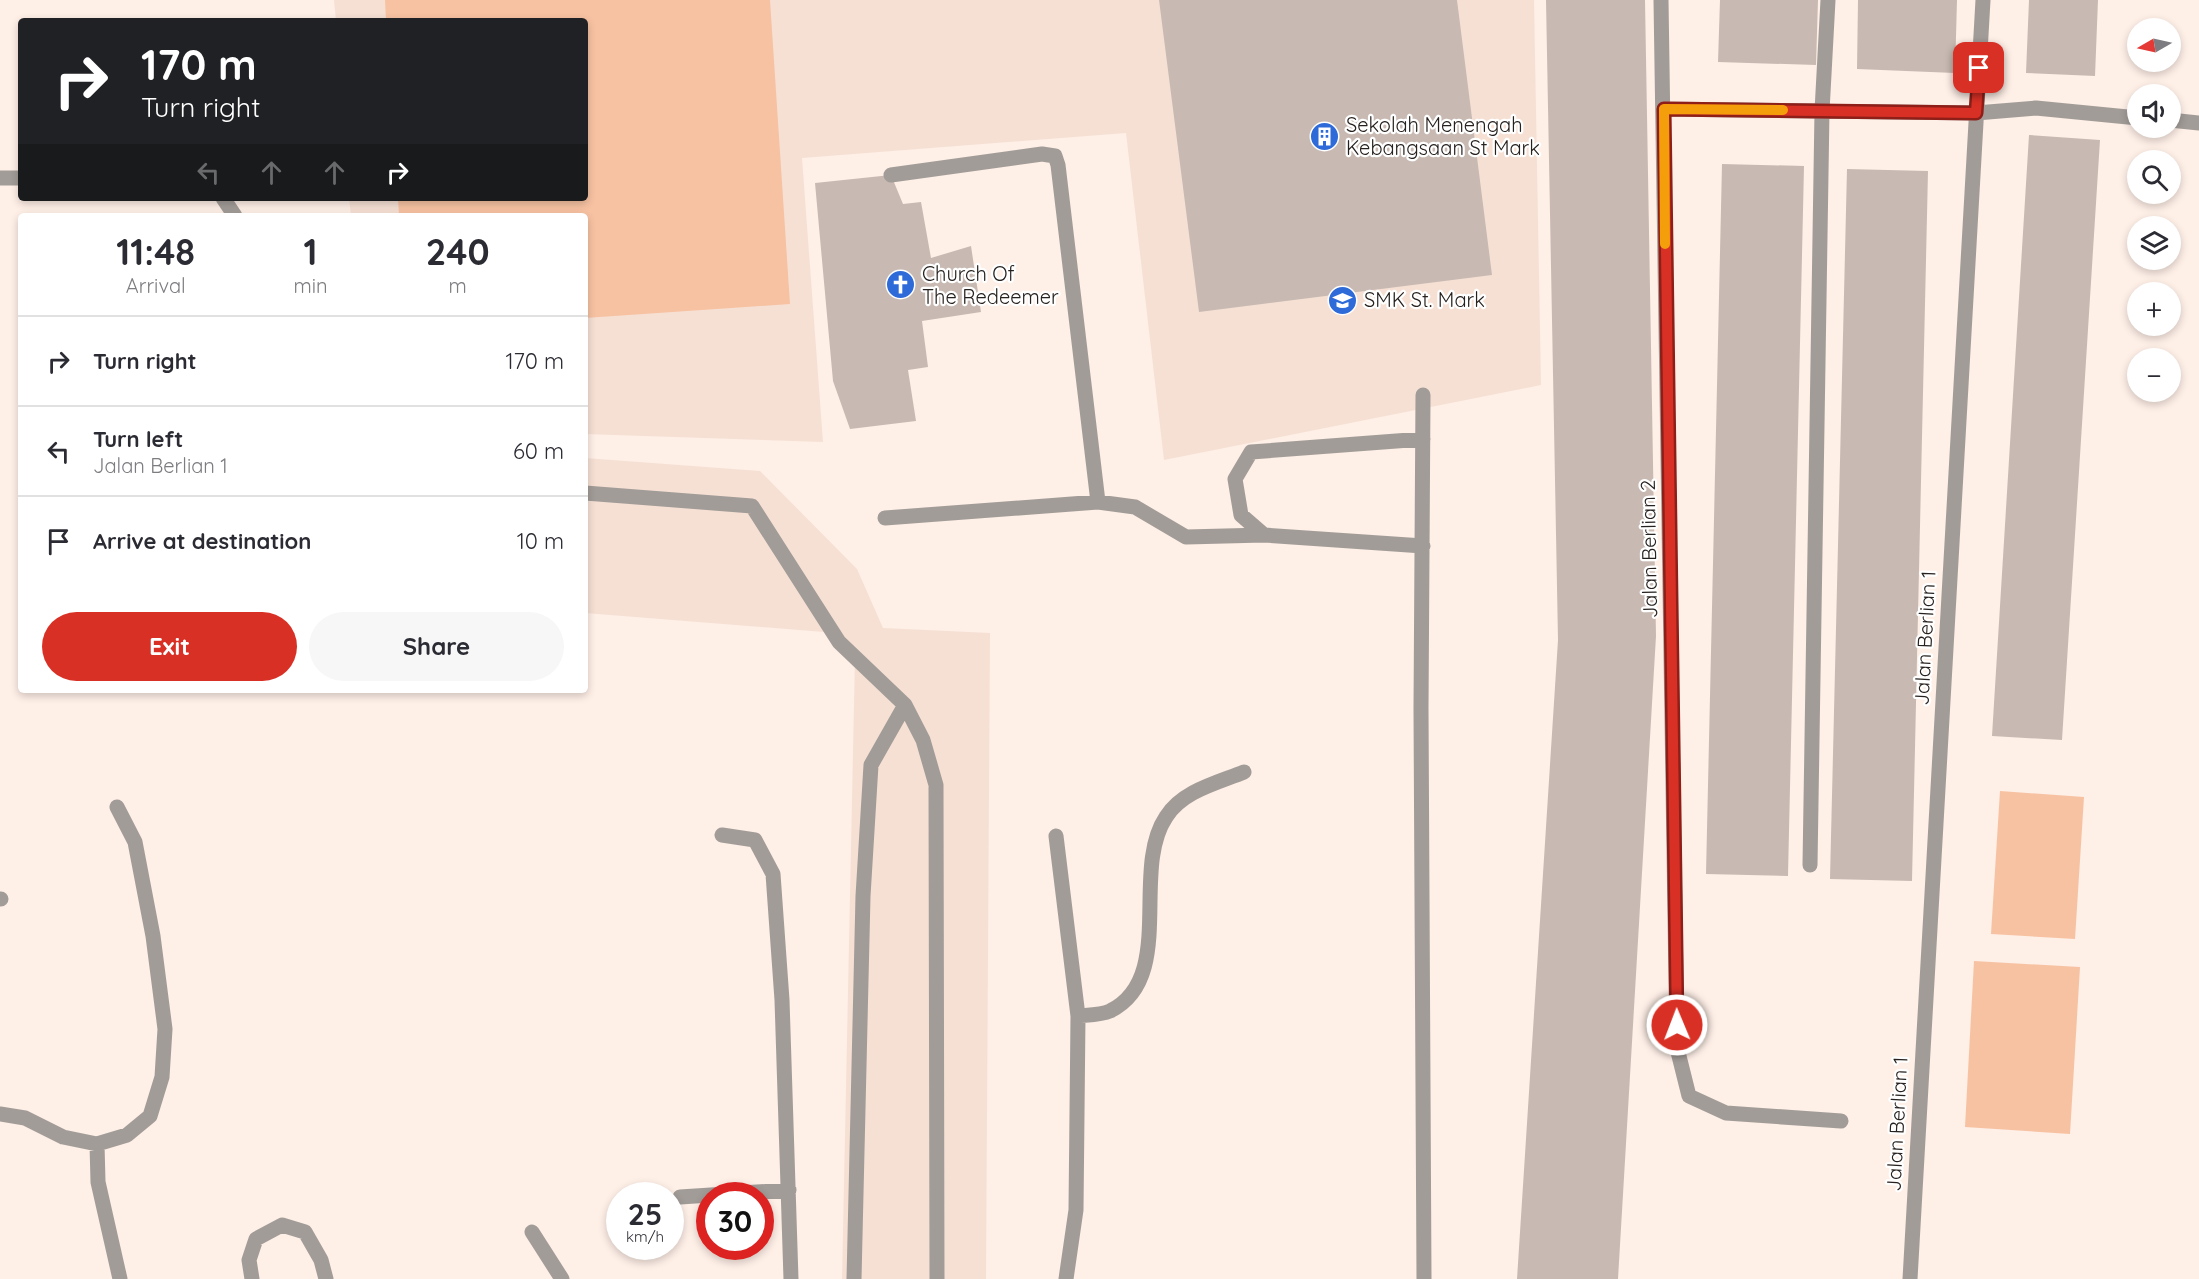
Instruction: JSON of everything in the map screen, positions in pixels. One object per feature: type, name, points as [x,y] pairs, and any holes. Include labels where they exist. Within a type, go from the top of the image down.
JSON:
[{"type":"street","name":"Jalan Berlian 2","points":[[1661,0],[1677,1048],[1689,1096],[1726,1113],[1841,1121]]},
{"type":"street","points":[[1810,865],[1822,111],[1828,0]]},
{"type":"street","name":"Jalan Berlian 1","points":[[1910,1279],[1983,0]]},
{"type":"street","points":[[1664,109],[1976,113],[2036,108],[2127,117]]},
{"type":"street","points":[[2181,121],[2199,123]]},
{"type":"street","points":[[891,175],[1042,154],[1055,156],[1058,165],[1098,502]]},
{"type":"street","points":[[0,178],[18,178]]},
{"type":"street","points":[[1423,395],[1421,720],[1424,1279]]},
{"type":"street","points":[[1264,536],[1241,515],[1235,479],[1251,452],[1423,439]]},
{"type":"street","points":[[588,493],[752,506],[839,642],[905,705],[923,740],[936,785],[937,1279]]},
{"type":"street","points":[[885,518],[1098,502],[1135,507],[1186,537],[1264,536],[1423,546]]},
{"type":"street","points":[[854,1279],[862,896],[872,765],[905,705]]},
{"type":"street","points":[[1078,1016],[1108,1012],[1132,995],[1146,964],[1153,850],[1166,817],[1184,797],[1244,772]]},
{"type":"street","points":[[0,1114],[25,1118],[63,1137],[97,1144],[127,1135],[150,1116],[162,1077],[164,1039],[153,936],[135,842],[117,807]]},
{"type":"street","points":[[722,835],[755,840],[773,874],[783,1011],[791,1279]]},
{"type":"street","points":[[1056,836],[1078,1016],[1076,1210],[1066,1279]]},
{"type":"street","points":[[97,1144],[98,1182],[120,1279]]},
{"type":"street","points":[[684,1197],[789,1190]]},
{"type":"street","points":[[252,1279],[249,1260],[256,1239],[282,1225],[305,1232],[321,1260],[327,1279]]},
{"type":"street","points":[[532,1232],[562,1279]]},
{"type":"shaded area","name":"SMK St. Mark","points":[[334,0],[1534,0],[1541,385],[1164,460],[1126,133],[802,158],[823,442],[588,434],[588,213],[351,213],[349,201],[588,201],[588,18],[336,18]]},
{"type":"shaded area","points":[[385,0],[770,0],[790,304],[588,318],[588,213],[399,213],[398,201],[588,201],[588,18],[386,18]]},
{"type":"shaded area","points":[[588,458],[760,471],[857,569],[883,628],[990,633],[986,1279],[842,1279],[855,656],[836,633],[588,613]]},
{"type":"shaded area","points":[[2000,791],[2084,797],[2075,939],[1991,934]]},
{"type":"shaded area","points":[[1974,961],[2080,967],[2070,1134],[1965,1127]]},
{"type":"building","name":"Sekolah Menengah Kebangsaan St Mark","points":[[1159,0],[1457,0],[1492,275],[1199,312]]},
{"type":"building","points":[[1546,0],[1645,0],[1656,636],[1618,1279],[1517,1279],[1558,640]]},
{"type":"building","points":[[1720,0],[1818,0],[1816,65],[1718,62]]},
{"type":"building","points":[[1858,0],[1957,0],[1955,73],[1857,69]]},
{"type":"building","points":[[2029,0],[2098,0],[2095,76],[2026,73]]},
{"type":"building","points":[[2029,135],[2100,140],[2062,740],[1992,736]]},
{"type":"building","points":[[1722,164],[1804,166],[1788,876],[1706,874]]},
{"type":"building","points":[[1847,169],[1928,171],[1912,881],[1830,879]]},
{"type":"building","name":"Church Of The Redeemer","points":[[891,175],[903,204],[921,202],[931,258],[971,246],[981,312],[922,321],[928,367],[908,370],[916,421],[850,429],[833,381],[815,183]]},
{"type":"slow traffic","points":[[1665,244],[1664,109],[1783,110]]},
{"type":"place","name":"Sekolah Menengah Kebangsaan St Mark","points":[[1325,137]]},
{"type":"place","name":"Church Of The Redeemer","points":[[901,285]]},
{"type":"place","name":"SMK St. Mark","points":[[1343,300]]},
{"type":"route","points":[[1677,1025],[1664,109],[1976,113],[1979,68]]}]
